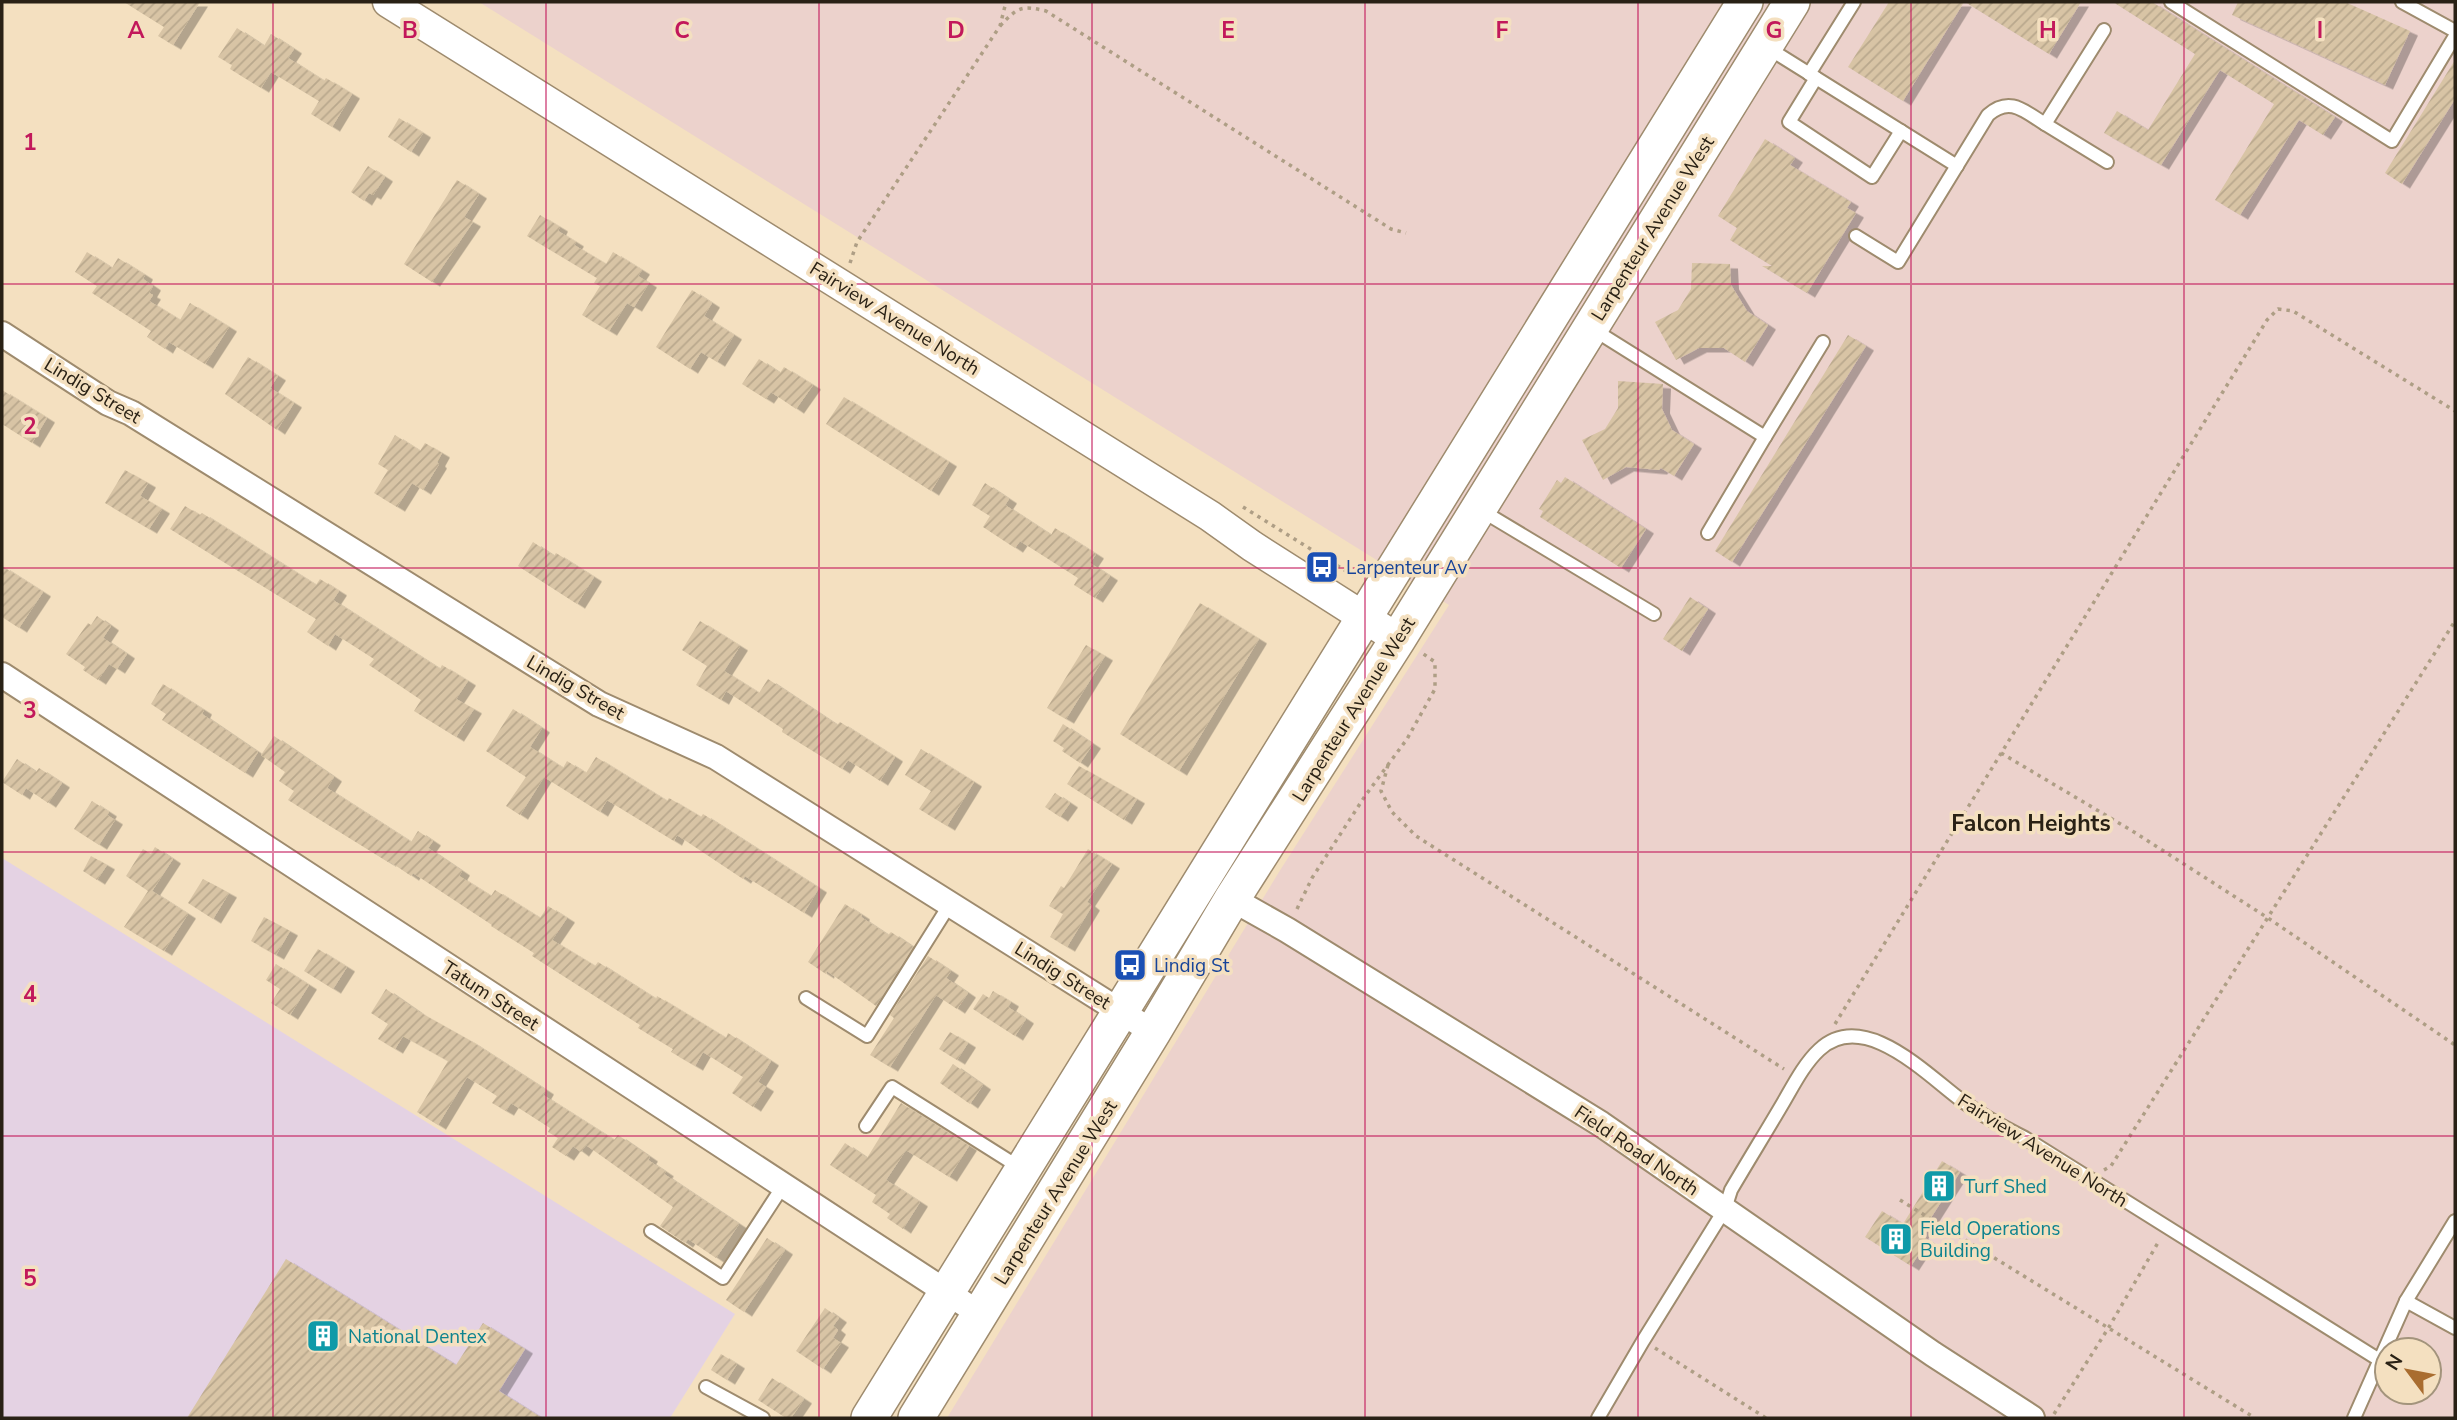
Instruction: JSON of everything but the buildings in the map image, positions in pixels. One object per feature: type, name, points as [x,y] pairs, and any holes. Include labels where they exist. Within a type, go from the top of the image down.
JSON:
[{"type":"main road","name":"Larpenteur Avenue West","points":[[916,1418],[1232,899],[1398,639],[1792,2]]},
{"type":"main road","name":"Larpenteur Avenue West","points":[[869,1418],[1737,13]]},
{"type":"main road","points":[[1737,13],[1765,46]]},
{"type":"street","name":"Fairview Avenue North","points":[[388,2],[842,284],[1398,639]]},
{"type":"street","name":"Lindig Street","points":[[2,334],[108,403],[143,420],[599,704],[716,757],[1153,1032]]},
{"type":"street","name":"Tatum Street","points":[[2,675],[980,1314]]},
{"type":"street","name":"Field Road North","points":[[1232,899],[1287,930],[1601,1124],[1933,1354],[2032,1418]]},
{"type":"lane","points":[[1854,2],[1789,122],[1872,177],[1901,131]]},
{"type":"lane","points":[[2171,2],[2392,141],[2455,33],[2402,2]]},
{"type":"lane","points":[[2045,124],[2104,30]]},
{"type":"lane","points":[[1765,46],[1957,166]]},
{"type":"lane","points":[[1856,236],[1898,262],[1988,115],[1997,107],[2018,107],[2107,162]]},
{"type":"lane","points":[[1591,327],[1765,437]]},
{"type":"lane","points":[[1708,533],[1823,342]]},
{"type":"lane","points":[[1479,509],[1654,614]]},
{"type":"lane","points":[[806,998],[867,1036],[950,904]]},
{"type":"lane","name":"Fairview Avenue North","points":[[1819,1050],[1835,1040],[1854,1036],[1873,1039],[1900,1053],[1987,1119],[2025,1139],[2373,1356]]},
{"type":"lane","points":[[1598,1418],[1725,1209],[1731,1190],[1798,1078],[1819,1050]]},
{"type":"lane","points":[[866,1126],[892,1087],[1022,1169]]},
{"type":"lane","points":[[652,1231],[723,1278],[783,1186]]},
{"type":"lane","points":[[2391,1336],[2406,1301],[2455,1221]]},
{"type":"lane","points":[[2406,1301],[2455,1328]]},
{"type":"lane","points":[[2354,1418],[2373,1378]]},
{"type":"lane","points":[[706,1387],[763,1418]]},
{"type":"path","points":[[1000,26],[1005,6],[1003,2]]},
{"type":"path","points":[[842,284],[857,243],[1000,26],[1015,10],[1027,6],[1046,11],[1391,229],[1406,233]]},
{"type":"path","points":[[1819,1050],[2267,320],[2278,309],[2293,312],[2455,411]]},
{"type":"path","points":[[2088,1178],[2111,1166],[2455,621]]},
{"type":"path","points":[[1287,930],[1312,878],[1407,739],[1435,689],[1436,662],[1398,639]]},
{"type":"path","points":[[2001,754],[2134,832],[2268,918],[2455,1045]]},
{"type":"path","points":[[1388,765],[1381,792],[1392,812],[1416,836],[1798,1078]]},
{"type":"path","points":[[1900,1200],[2255,1418]]},
{"type":"path","points":[[2051,1418],[2109,1327],[2166,1227]]},
{"type":"path","points":[[1643,1340],[1766,1418]]},
{"type":"shaded area","points":[[479,2],[2455,2],[2455,1418],[947,1418],[1279,872],[1449,605]]},
{"type":"shaded area","points":[[2,858],[735,1314],[670,1418],[2,1418]]},
{"type":"place","name":"Larpenteur Av","points":[[1322,567]]},
{"type":"place","name":"Lindig St","points":[[1130,965]]},
{"type":"place","name":"Turf Shed","points":[[1939,1186]]},
{"type":"place","name":"Field Operations Building","points":[[1896,1239]]},
{"type":"place","name":"National Dentex","points":[[323,1336]]},
{"type":"district","name":"Falcon Heights","points":[[2031,823]]}]
